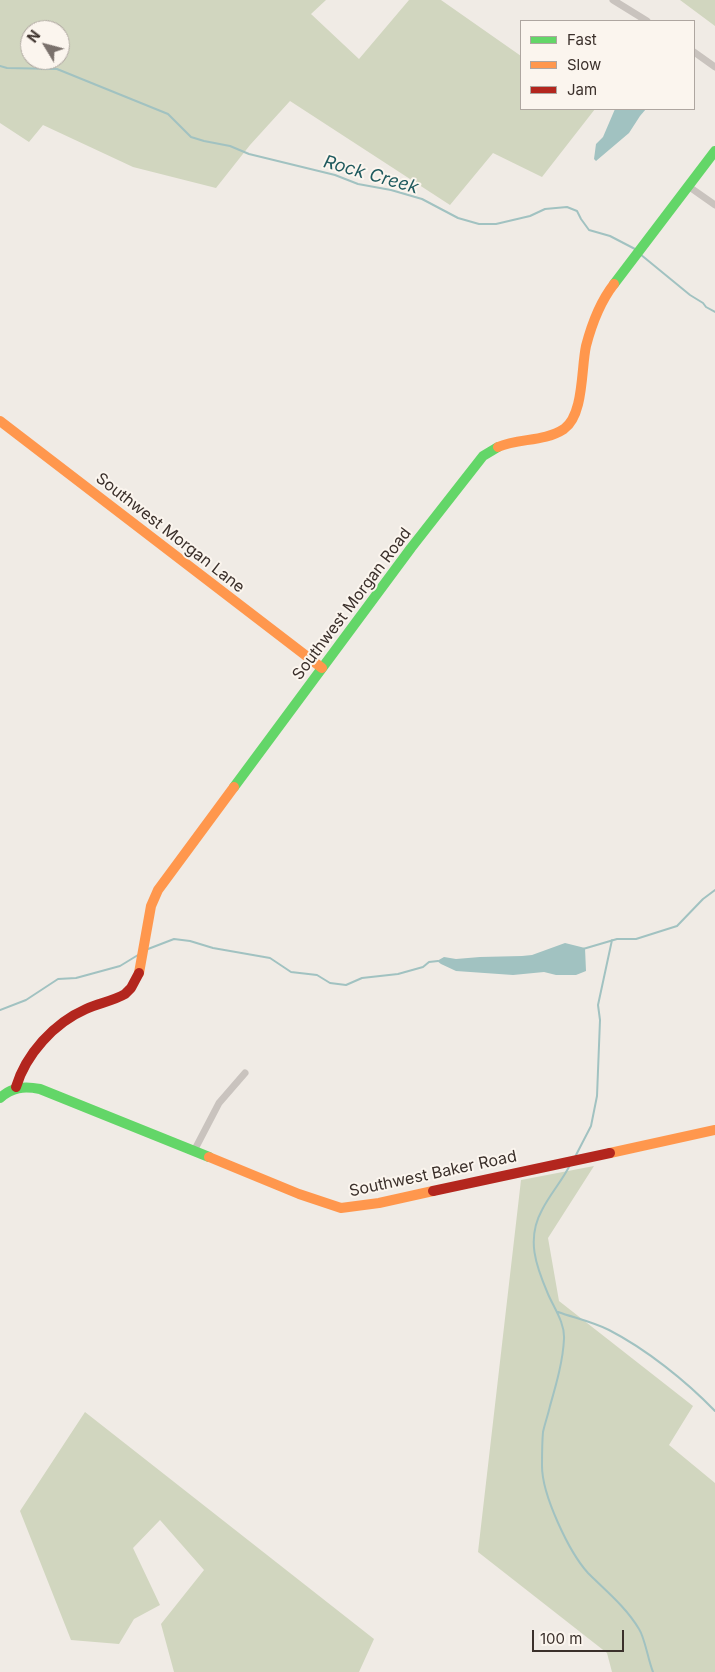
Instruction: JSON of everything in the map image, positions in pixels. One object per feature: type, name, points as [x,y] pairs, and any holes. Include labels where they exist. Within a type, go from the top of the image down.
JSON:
[{"type":"street","points":[[613,0],[645,20]]},
{"type":"street","points":[[695,53],[715,68]]},
{"type":"street","name":"Southwest Morgan Road","points":[[16,1087],[23,1067],[42,1042],[61,1023],[86,1010],[113,1001],[131,990],[140,972],[151,906],[158,890],[411,548],[484,456],[492,449],[508,442],[555,433],[571,421],[578,407],[581,393],[581,378],[592,323],[603,298],[715,151]]},
{"type":"street","points":[[688,186],[715,205]]},
{"type":"street","name":"Southwest Morgan Lane","points":[[0,421],[322,668]]},
{"type":"street","points":[[194,1151],[219,1103],[245,1073]]},
{"type":"street","name":"Southwest Baker Road","points":[[16,1087],[27,1086],[40,1090],[317,1201],[345,1208],[379,1203],[715,1130]]},
{"type":"street","points":[[0,1098],[16,1087]]},
{"type":"green space","points":[[0,0],[326,0],[311,14],[359,59],[409,0],[441,0],[520,55],[520,110],[594,110],[542,177],[493,153],[450,205],[290,101],[250,145],[216,188],[133,167],[43,125],[29,142],[0,123]]},
{"type":"green space","points":[[680,0],[715,0],[715,26]]},
{"type":"green space","points":[[594,1166],[548,1238],[559,1301],[693,1406],[669,1445],[715,1483],[715,1672],[612,1672],[607,1653],[478,1552],[521,1180]]},
{"type":"green space","points":[[85,1412],[374,1639],[359,1672],[174,1672],[161,1624],[204,1570],[160,1520],[133,1548],[160,1605],[134,1619],[119,1644],[71,1640],[20,1511]]},
{"type":"water","points":[[615,110],[645,110],[629,133],[596,161],[594,159],[596,144],[603,137]]},
{"type":"water","points":[[565,943],[585,948],[586,971],[576,975],[556,975],[544,972],[513,975],[456,971],[437,961],[444,957],[456,959],[532,955]]},
{"type":"waterway","name":"Rock Creek","points":[[0,66],[7,68],[57,69],[168,114],[191,137],[230,146],[249,154],[335,175],[358,184],[391,190],[422,199],[458,218],[479,224],[496,224],[530,216],[545,209],[567,207],[577,211],[589,230],[610,236],[635,249]]},
{"type":"waterway","name":"Rock Creek","points":[[640,254],[690,295],[715,312]]},
{"type":"waterway","name":"Rock Creek","points":[[583,949],[617,939],[636,939],[677,926],[703,899],[715,890]]},
{"type":"waterway","name":"Rock Creek","points":[[148,949],[174,939],[190,941],[213,948],[270,958],[291,972],[317,975],[330,983],[346,985],[362,978],[398,974],[423,967],[429,962],[438,961]]},
{"type":"waterway","points":[[575,1157],[591,1126],[597,1096],[600,1020],[598,1005],[612,940]]},
{"type":"waterway","name":"Rock Creek","points":[[0,1010],[26,1000],[58,979],[76,978],[120,966],[138,955]]},
{"type":"waterway","points":[[570,1165],[542,1210],[537,1221],[534,1242],[537,1263],[548,1294],[561,1321],[564,1333],[561,1364],[543,1432],[543,1478],[552,1507],[565,1538],[588,1573],[634,1621],[643,1638],[653,1672]]},
{"type":"waterway","points":[[558,1312],[603,1327],[637,1346],[678,1377],[715,1411]]},
{"type":"traffic: fast","points":[[614,284],[715,151]]},
{"type":"traffic: fast","points":[[234,787],[411,548],[483,456],[498,447]]},
{"type":"traffic: fast","points":[[0,1098],[18,1088],[40,1089],[209,1157]]},
{"type":"traffic: slow","points":[[498,447],[548,436],[564,429],[570,422],[575,413],[581,391],[584,356],[591,329],[601,305],[614,284]]},
{"type":"traffic: slow","points":[[0,421],[322,668]]},
{"type":"traffic: slow","points":[[139,973],[151,906],[158,890],[234,787]]},
{"type":"traffic: slow","points":[[610,1153],[715,1130]]},
{"type":"traffic: slow","points":[[209,1157],[299,1194],[341,1208],[379,1203],[433,1191]]},
{"type":"traffic: jam","points":[[16,1087],[34,1052],[52,1031],[74,1015],[125,994],[131,988],[139,973]]},
{"type":"traffic: jam","points":[[433,1191],[610,1153]]}]
